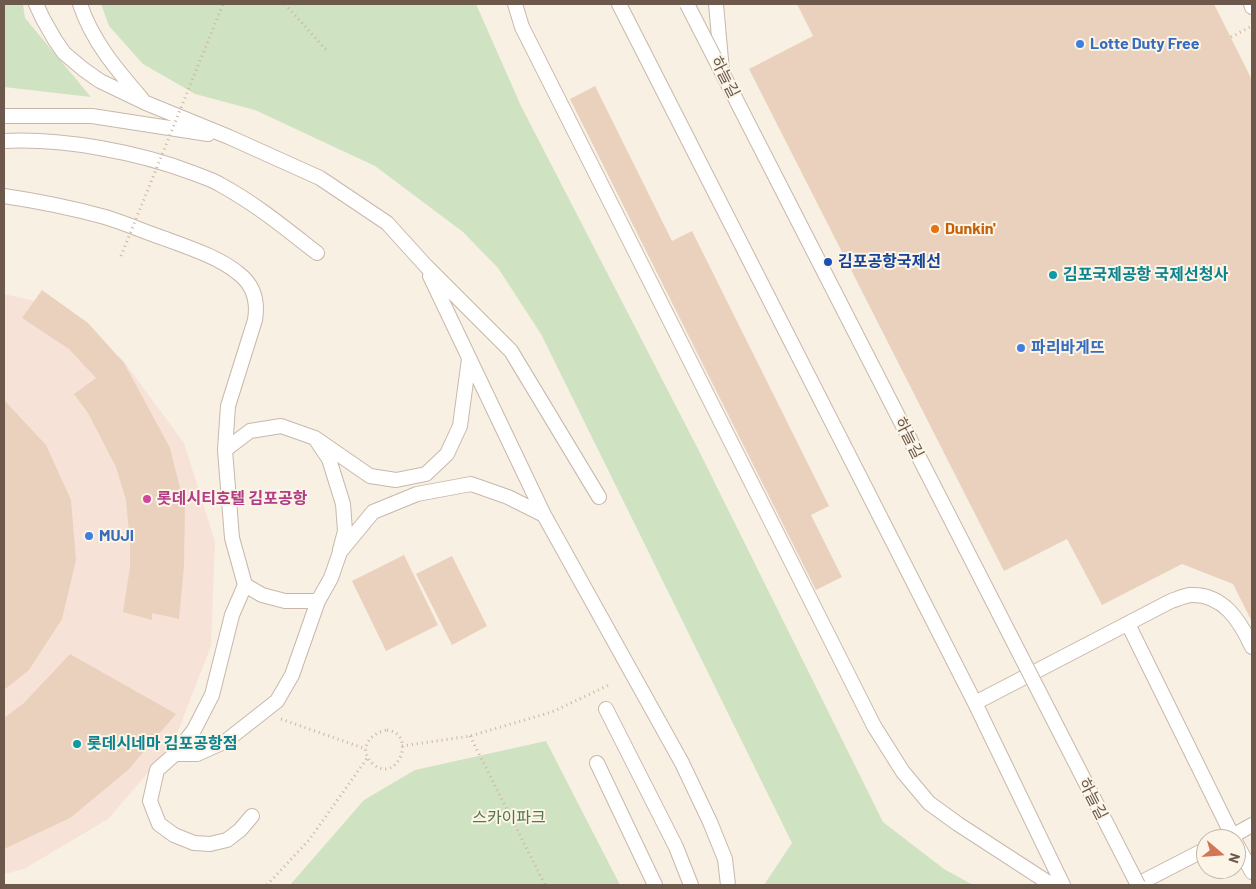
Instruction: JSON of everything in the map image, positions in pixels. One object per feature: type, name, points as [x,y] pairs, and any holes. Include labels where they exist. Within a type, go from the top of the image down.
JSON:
[{"type":"lane","points":[[36,4],[55,40],[64,52],[100,81],[146,103],[229,137],[320,178],[386,223],[511,351],[599,497]]},
{"type":"lane","points":[[80,4],[90,30],[117,71],[146,103]]},
{"type":"lane","points":[[515,4],[522,27],[874,726],[903,772],[928,802],[958,824],[1052,885]]},
{"type":"lane","points":[[618,4],[975,703],[1063,885]]},
{"type":"lane","name":"하늘길","points":[[687,4],[1135,882]]},
{"type":"lane","points":[[716,4],[722,71]]},
{"type":"lane","points":[[4,116],[92,116],[229,137]]},
{"type":"lane","points":[[4,141],[30,140],[102,149],[171,165],[220,184],[263,210],[317,253]]},
{"type":"lane","points":[[4,196],[34,200],[106,218],[189,248],[239,273],[249,284],[255,296],[258,308],[228,406],[225,450],[232,538],[245,586],[232,615],[212,694],[194,730],[175,754],[157,770],[150,801],[159,824],[174,836],[194,842],[210,844],[227,840],[240,830],[252,816]]},
{"type":"lane","points":[[426,266],[544,515],[682,763],[725,859],[728,885]]},
{"type":"lane","points":[[225,450],[250,431],[281,426],[315,438],[370,476],[396,480],[426,474],[447,454],[460,426],[469,358]]},
{"type":"lane","points":[[175,754],[197,754],[226,741],[278,701],[292,676],[318,601],[331,578],[345,531],[342,504],[328,460],[315,438]]},
{"type":"lane","points":[[340,552],[373,512],[416,494],[471,484],[508,497],[544,515]]},
{"type":"lane","points":[[245,586],[262,595],[285,600],[318,601]]},
{"type":"lane","points":[[975,703],[1171,601],[1189,595],[1206,596],[1222,604],[1235,615],[1252,647]]},
{"type":"lane","points":[[1128,624],[1227,829]]},
{"type":"lane","points":[[606,708],[676,847],[691,885]]},
{"type":"lane","points":[[597,763],[655,885]]},
{"type":"lane","points":[[1135,882],[1196,855]]},
{"type":"path","points":[[121,256],[223,4]]},
{"type":"path","points":[[285,4],[327,51]]},
{"type":"path","points":[[1231,37],[1252,26]]},
{"type":"path","points":[[402,746],[470,736],[552,712],[608,685]]},
{"type":"path","points":[[279,718],[366,749]]},
{"type":"path","points":[[387,730],[393,731],[402,740],[402,746],[400,760],[393,767],[383,769],[372,763],[366,749],[370,738],[378,732],[387,730]]},
{"type":"path","points":[[470,736],[545,885]]},
{"type":"path","points":[[266,885],[309,840],[368,757]]},
{"type":"shaded area","points":[[4,294],[35,301],[122,359],[184,443],[215,542],[211,646],[173,744],[108,819],[24,869],[4,874]]},
{"type":"green space","points":[[4,4],[23,4],[25,18],[91,97],[4,87]]},
{"type":"green space","points":[[101,4],[476,4],[521,106],[697,447],[883,822],[944,869],[973,885],[764,885],[792,843],[541,334],[498,268],[463,232],[375,166],[255,110],[195,94],[143,64],[109,26]]},
{"type":"green space","name":"스카이파크","points":[[546,741],[620,885],[290,885],[364,800],[415,770]]},
{"type":"building","name":"김포국제공항 국제선청사","points":[[797,4],[1214,4],[1252,80],[1252,622],[1233,584],[1182,564],[1102,605],[1067,539],[1004,571],[749,69],[813,36]]},
{"type":"building","points":[[595,86],[672,241],[692,231],[829,506],[811,515],[842,577],[816,590],[570,99]]},
{"type":"building","points":[[42,290],[88,323],[124,363],[170,448],[185,508],[184,566],[179,619],[152,613],[152,620],[123,612],[130,567],[126,500],[116,467],[88,413],[74,394],[96,378],[69,349],[22,318]]},
{"type":"building","points":[[4,400],[46,445],[71,500],[76,560],[62,619],[29,670],[4,690]]},
{"type":"building","points":[[404,555],[438,625],[386,651],[352,581]]},
{"type":"building","points":[[452,556],[487,626],[452,645],[416,574]]},
{"type":"building","name":"롯데시네마 김포공항점","points":[[70,654],[176,714],[128,770],[70,818],[4,849],[4,718],[24,703]]},
{"type":"place","name":"Lotte Duty Free","points":[[1080,44]]},
{"type":"place","name":"Dunkin'","points":[[935,229]]},
{"type":"place","name":"김포공항국제선","points":[[828,262]]},
{"type":"place","name":"김포국제공항 국제선청사","points":[[1053,275]]},
{"type":"place","name":"파리바게뜨","points":[[1021,348]]},
{"type":"place","name":"롯데시티호텔 김포공항","points":[[147,499]]},
{"type":"place","name":"MUJI","points":[[89,536]]},
{"type":"place","name":"롯데시네마 김포공항점","points":[[77,744]]}]
